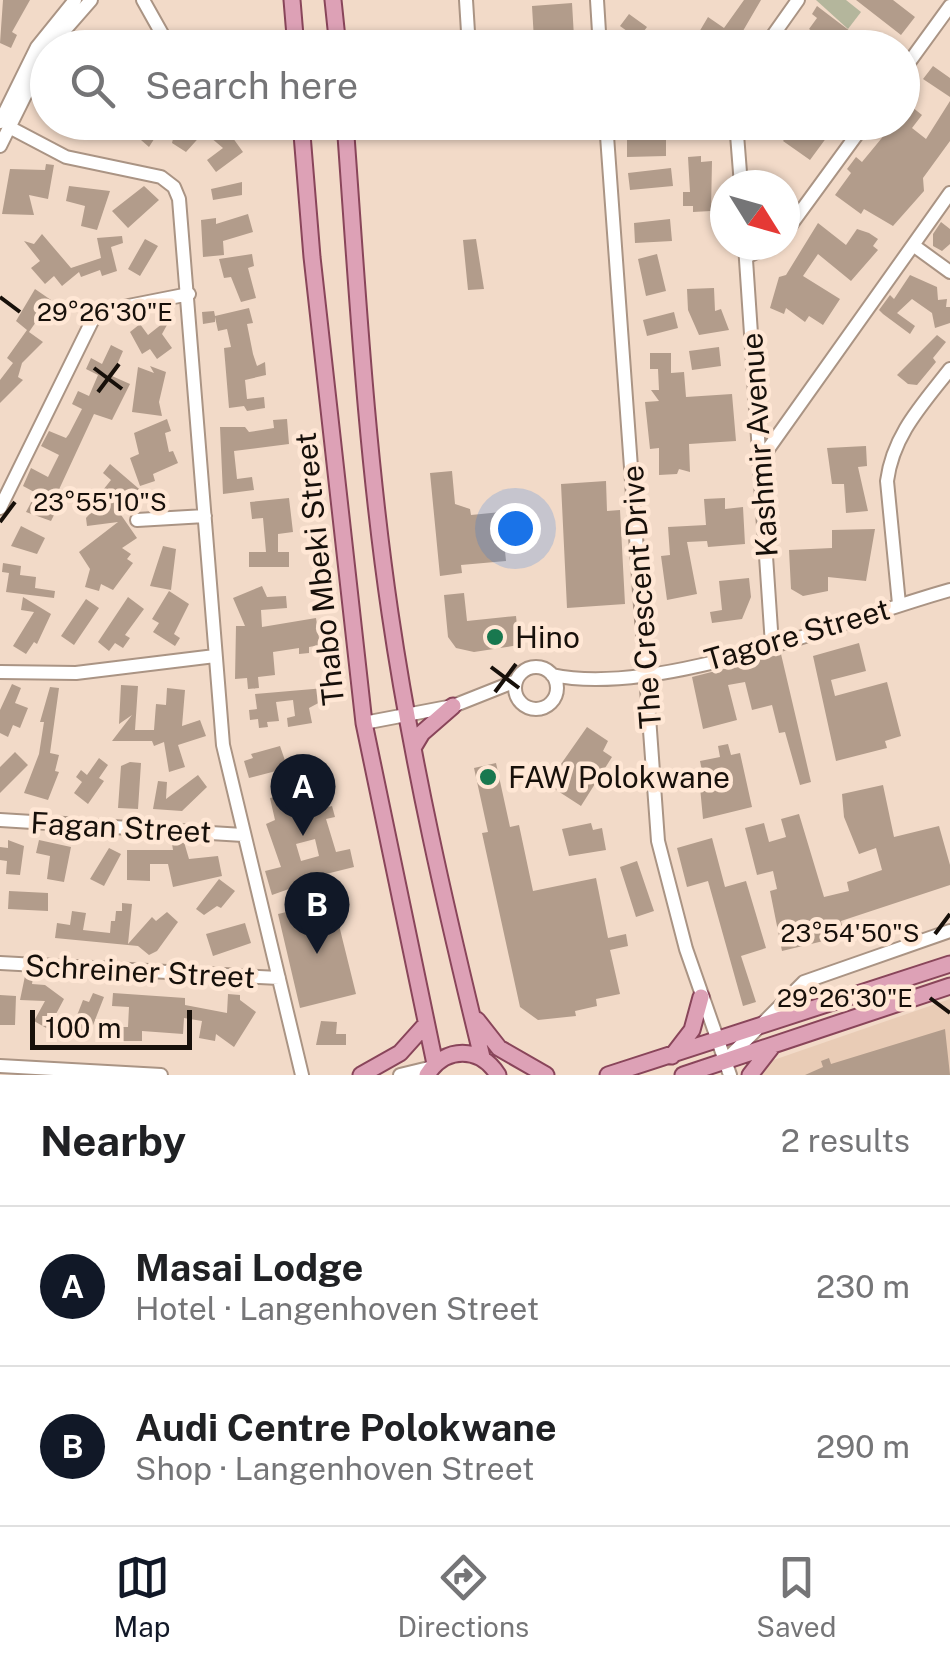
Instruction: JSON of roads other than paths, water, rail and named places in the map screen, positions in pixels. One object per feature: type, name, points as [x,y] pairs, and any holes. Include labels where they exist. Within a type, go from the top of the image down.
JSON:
[{"type":"main road","points":[[292,0],[294,30]]},
{"type":"main road","points":[[333,0],[336,30]]},
{"type":"main road","name":"Thabo Mbeki Street","points":[[302,140],[364,723],[432,1069]]},
{"type":"main road","points":[[345,140],[375,499],[406,716],[469,1008],[482,1057],[498,1075]]},
{"type":"main road","points":[[413,748],[422,733],[452,706]]},
{"type":"main road","points":[[608,1075],[720,1042],[950,964]]},
{"type":"main road","points":[[684,1075],[728,1068],[774,1045],[950,986]]},
{"type":"main road","points":[[672,1056],[692,1030],[702,997]]},
{"type":"main road","points":[[469,1008],[498,1048],[546,1075]]},
{"type":"main road","points":[[361,1075],[400,1053],[426,1024]]},
{"type":"main road","points":[[750,1075],[774,1045]]},
{"type":"main road","points":[[432,1069],[452,1054],[482,1057]]},
{"type":"street","points":[[51,30],[75,0]]},
{"type":"street","points":[[64,30],[91,0]]},
{"type":"street","points":[[143,0],[160,30]]},
{"type":"street","points":[[466,0],[468,30]]},
{"type":"street","points":[[597,0],[599,30]]},
{"type":"street","points":[[777,30],[798,0]]},
{"type":"street","points":[[920,47],[950,6]]},
{"type":"street","points":[[0,146],[4,125],[30,64]]},
{"type":"street","points":[[4,125],[30,80]]},
{"type":"street","points":[[4,125],[30,138]]},
{"type":"street","points":[[33,140],[66,157],[146,174],[174,187],[179,199],[223,746],[302,1075]]},
{"type":"street","name":"The Crescent Drive","points":[[607,140],[658,841],[671,900],[728,1068]]},
{"type":"street","points":[[737,140],[739,170]]},
{"type":"street","points":[[800,212],[853,140]]},
{"type":"street","points":[[761,458],[950,194]]},
{"type":"street","points":[[913,245],[950,272]]},
{"type":"street","name":"Kashmir Avenue","points":[[746,260],[772,646]]},
{"type":"street","points":[[0,508],[93,318],[102,311],[189,294]]},
{"type":"street","points":[[899,604],[887,481],[889,462],[908,423],[950,369]]},
{"type":"street","points":[[137,520],[205,516]]},
{"type":"street","name":"Tagore Street","points":[[482,698],[520,701],[539,708],[584,682],[646,675],[772,646],[950,590]]},
{"type":"street","points":[[0,672],[76,673],[215,656]]},
{"type":"street","name":"Tagore Street","points":[[364,723],[482,698],[516,681],[531,668],[584,682]]},
{"type":"street","points":[[552,675],[556,695]]},
{"type":"street","points":[[516,681],[520,701]]},
{"type":"street","name":"Fagan Street","points":[[0,820],[243,834]]},
{"type":"street","points":[[728,1068],[755,1030],[788,995],[815,976],[950,931]]},
{"type":"street","name":"Schreiner Street","points":[[0,963],[279,978]]},
{"type":"street","points":[[0,1066],[161,1075]]},
{"type":"street","points":[[400,1075],[432,1069]]},
{"type":"place","name":"Hino","points":[[495,637]]},
{"type":"place","name":"FAW Polokwane","points":[[488,777]]},
{"type":"place","name":"Masai Lodge","points":[[303,836]]},
{"type":"place","name":"Audi Centre Polokwane","points":[[317,954]]}]
